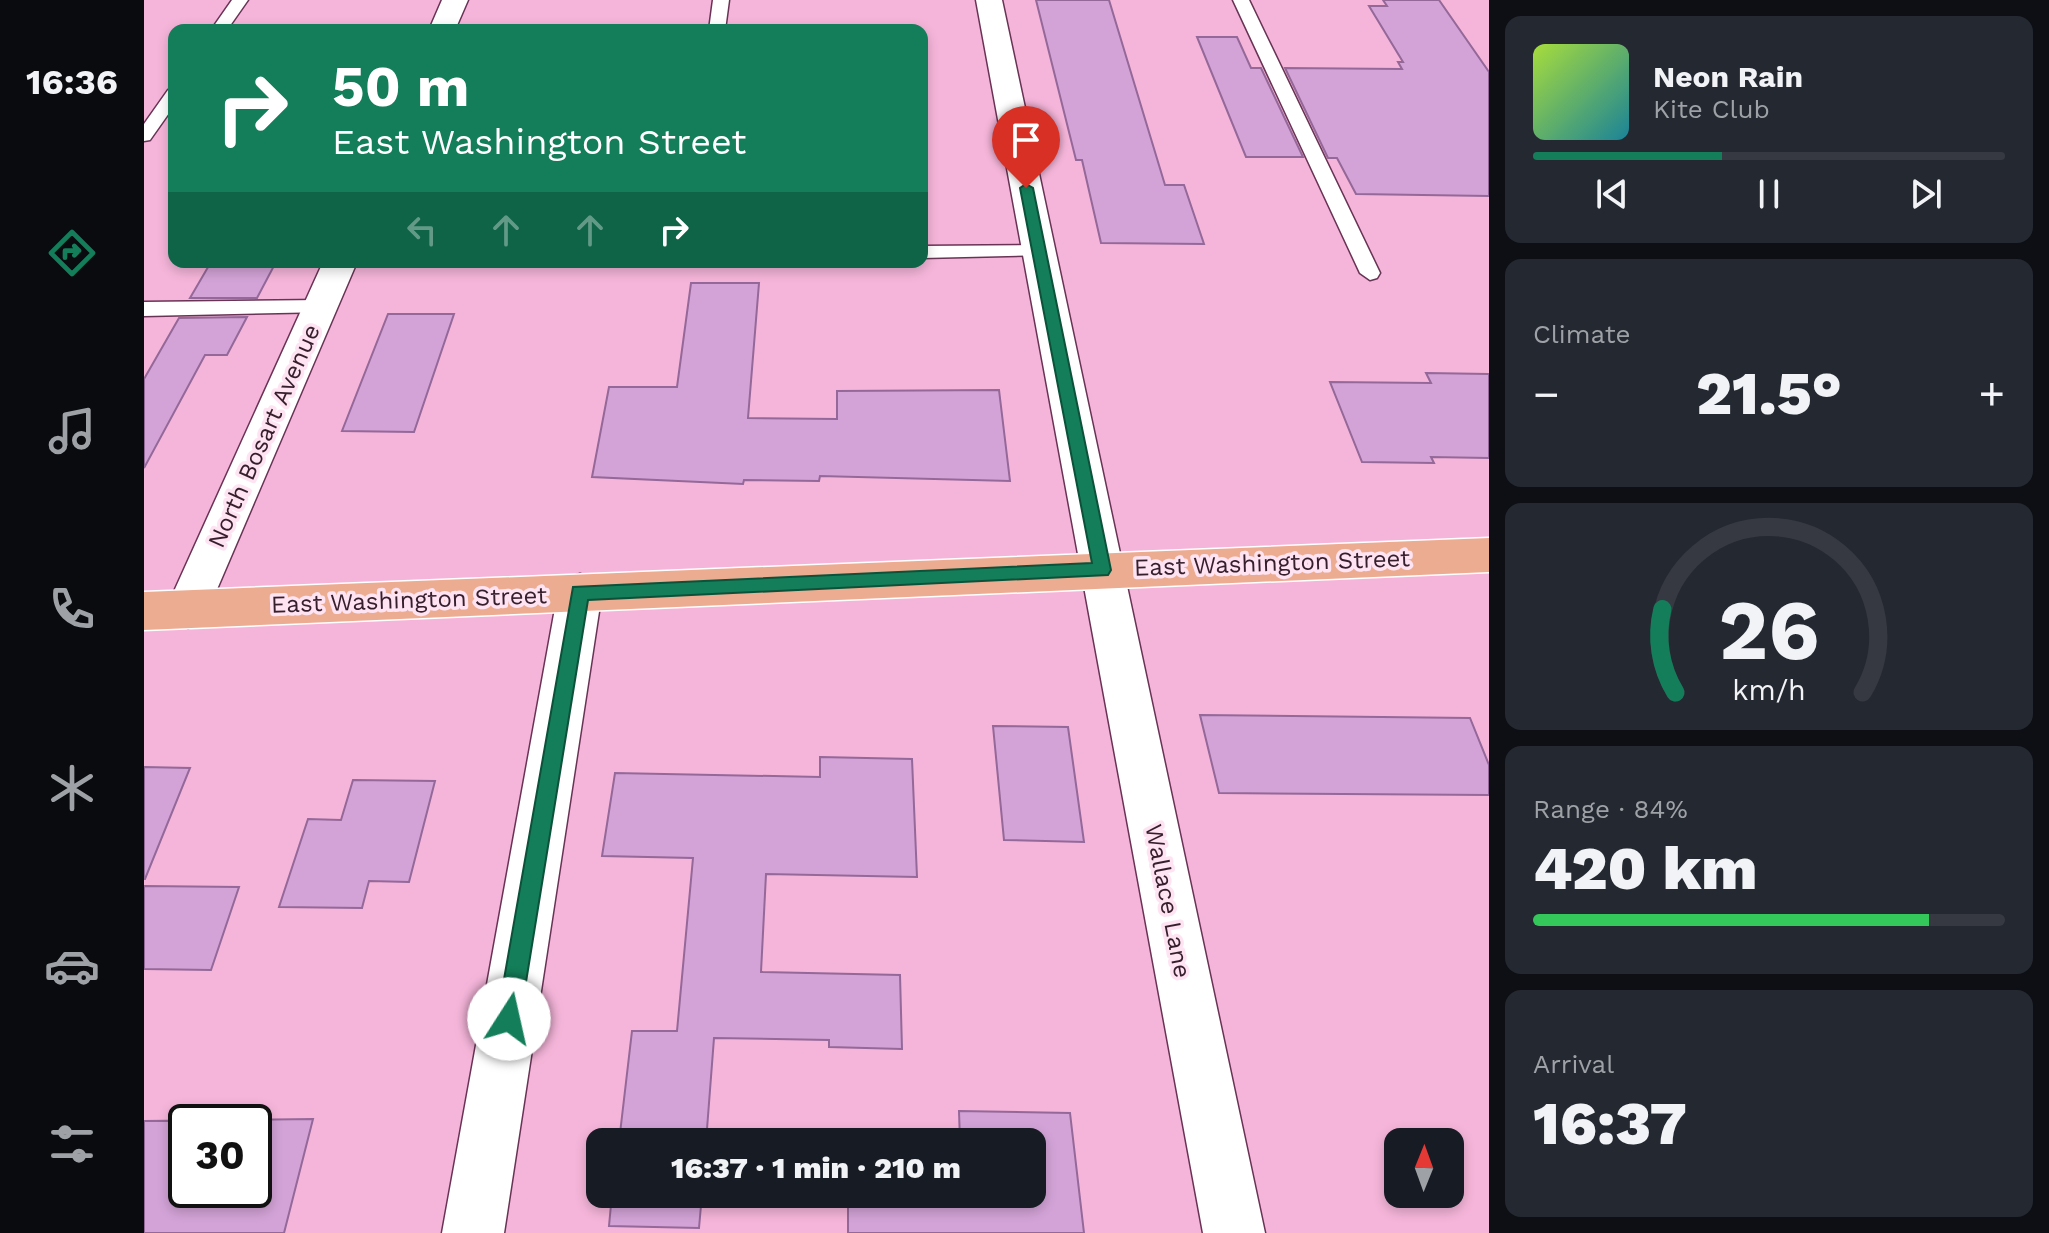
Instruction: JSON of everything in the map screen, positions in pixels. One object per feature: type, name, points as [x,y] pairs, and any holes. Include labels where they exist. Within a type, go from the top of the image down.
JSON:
[{"type":"main road","name":"East Washington Street","points":[[144,611],[1489,555]]},
{"type":"street","points":[[445,24],[455,0]]},
{"type":"street","name":"Wallace Lane","points":[[989,0],[1234,1233]]},
{"type":"street","name":"North Bosart Avenue","points":[[188,609],[337,268]]},
{"type":"street","points":[[473,1233],[580,592]]},
{"type":"lane","points":[[223,24],[240,0]]},
{"type":"lane","points":[[718,24],[721,0]]},
{"type":"lane","points":[[1241,0],[1370,273]]},
{"type":"lane","points":[[144,136],[168,102]]},
{"type":"lane","points":[[928,252],[1039,251]]},
{"type":"lane","points":[[144,309],[321,307]]},
{"type":"building","points":[[1036,0],[1109,0],[1165,185],[1184,185],[1204,244],[1101,243],[1082,160],[1076,160]]},
{"type":"building","points":[[1383,0],[1439,0],[1489,72],[1489,196],[1356,194],[1337,158],[1328,158],[1285,68],[1402,69],[1398,62],[1403,62],[1369,6],[1387,6]]},
{"type":"building","points":[[1197,37],[1237,37],[1251,68],[1261,68],[1303,157],[1246,157]]},
{"type":"building","points":[[208,268],[273,268],[257,298],[190,298]]},
{"type":"building","points":[[691,283],[759,283],[748,418],[837,419],[837,391],[999,390],[1010,481],[820,476],[819,481],[744,480],[743,484],[592,477],[609,387],[677,387]]},
{"type":"building","points":[[388,314],[454,314],[414,432],[342,431]]},
{"type":"building","points":[[247,317],[227,355],[205,355],[144,468],[144,379],[179,318]]},
{"type":"building","points":[[1426,373],[1489,374],[1489,458],[1431,457],[1434,463],[1362,462],[1330,382],[1431,383]]},
{"type":"building","points":[[1200,715],[1470,718],[1489,765],[1489,795],[1219,793]]},
{"type":"building","points":[[993,726],[1068,727],[1084,842],[1004,840]]},
{"type":"building","points":[[820,757],[912,759],[917,877],[766,874],[761,972],[900,975],[902,1049],[829,1047],[829,1040],[714,1038],[707,1128],[621,1128],[632,1031],[677,1031],[693,858],[602,856],[615,773],[820,777]]},
{"type":"building","points":[[144,767],[190,768],[145,879],[144,879]]},
{"type":"building","points":[[353,780],[435,781],[409,882],[369,881],[362,908],[279,907],[308,819],[341,820]]},
{"type":"building","points":[[144,886],[239,887],[211,970],[144,969]]},
{"type":"building","points":[[959,1111],[1070,1113],[1084,1233],[848,1233],[848,1208],[1046,1208],[1046,1128],[960,1128]]},
{"type":"building","points":[[272,1119],[313,1119],[284,1233],[144,1233],[144,1121],[168,1121],[168,1208],[272,1208]]},
{"type":"building","points":[[611,1208],[701,1208],[699,1228],[609,1226]]},
{"type":"route","points":[[509,1019],[580,592],[1102,570],[1026,188]]}]
